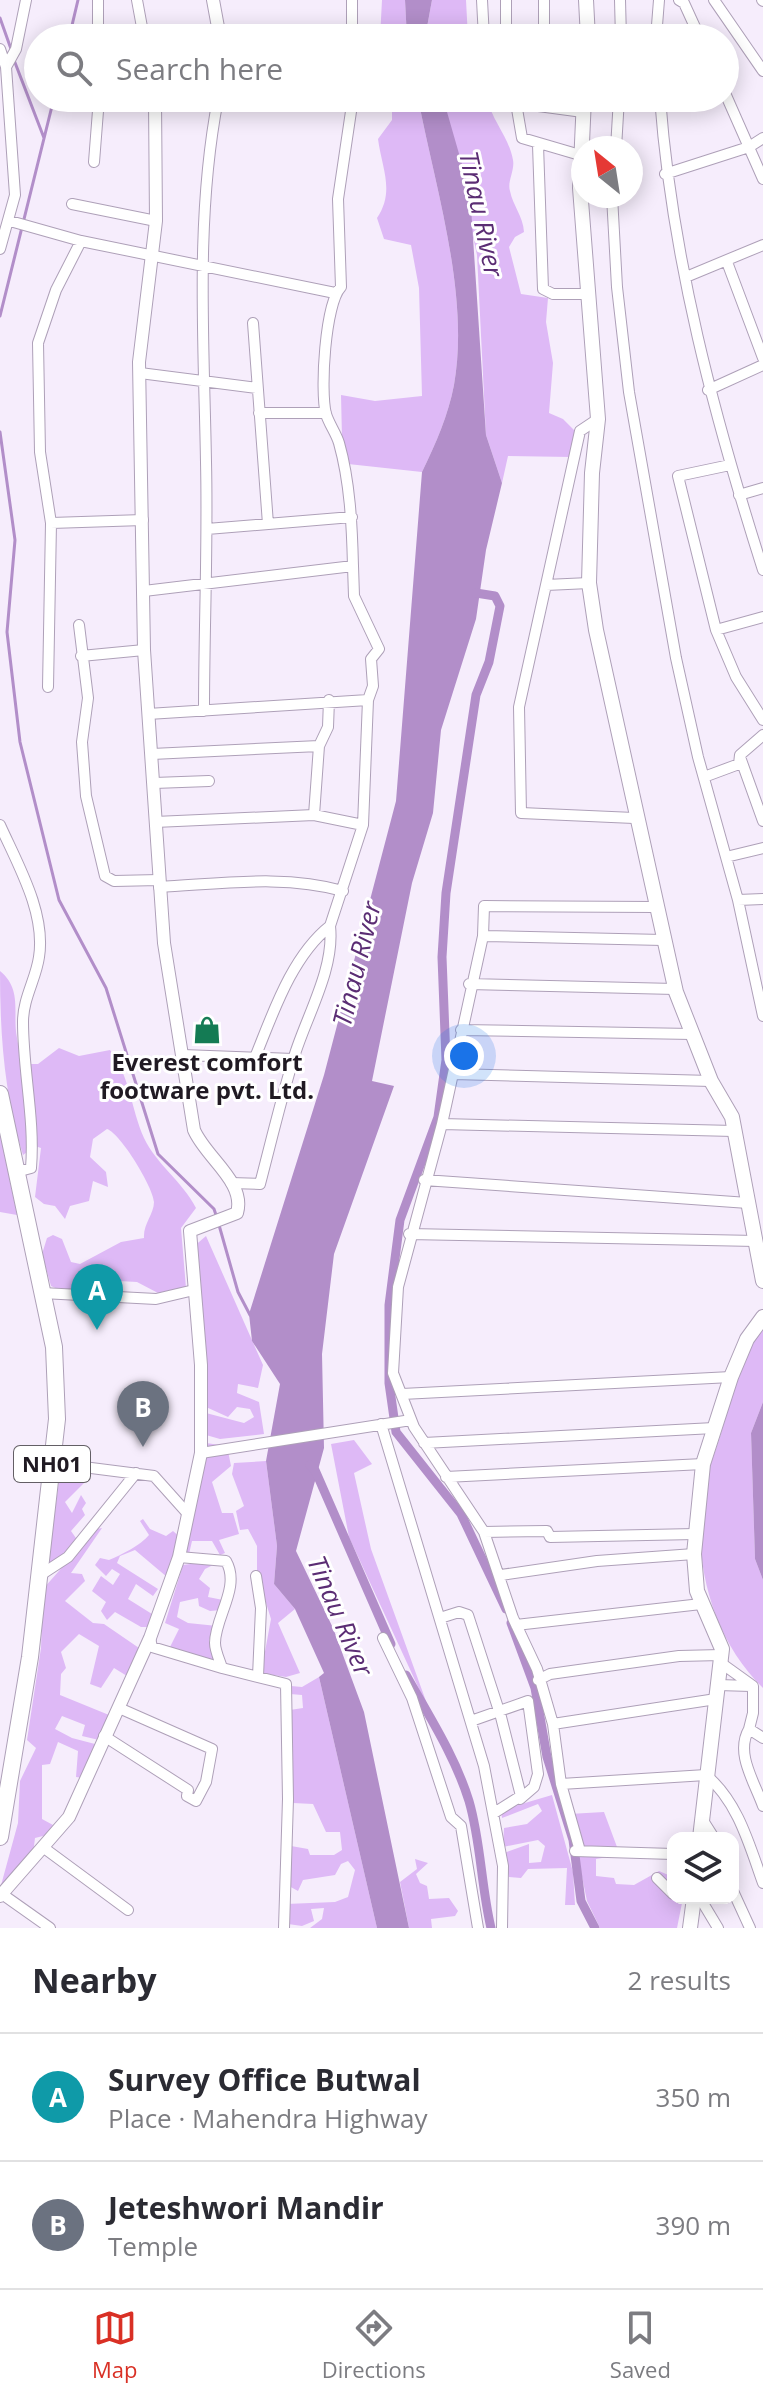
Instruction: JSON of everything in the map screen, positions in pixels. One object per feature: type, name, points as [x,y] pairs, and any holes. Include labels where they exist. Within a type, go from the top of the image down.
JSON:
[{"type":"highway","name":"NH01","points":[[0,1094],[54,1347],[57,1419],[30,1657],[0,1837]]},
{"type":"main road","points":[[586,0],[587,24]]},
{"type":"main road","points":[[582,136],[583,112]]},
{"type":"main road","points":[[582,208],[586,294],[598,419],[592,473],[589,583],[634,818],[675,989],[711,1081],[732,1117],[763,1281]]},
{"type":"main road","points":[[701,1832],[721,1659],[710,1614],[701,1604],[694,1554],[703,1464],[731,1377],[747,1339],[763,1317]]},
{"type":"main road","points":[[690,1928],[696,1904]]},
{"type":"street","points":[[6,67],[16,49],[26,0]]},
{"type":"street","points":[[98,0],[98,24]]},
{"type":"street","points":[[137,0],[141,24]]},
{"type":"street","points":[[213,0],[218,24]]},
{"type":"street","points":[[352,0],[352,24]]},
{"type":"street","points":[[482,0],[483,24]]},
{"type":"street","points":[[506,0],[506,24]]},
{"type":"street","points":[[544,0],[544,24]]},
{"type":"street","points":[[620,0],[621,24]]},
{"type":"street","points":[[657,24],[659,0]]},
{"type":"street","points":[[679,0],[684,3],[694,24]]},
{"type":"street","points":[[714,0],[731,24]]},
{"type":"street","points":[[739,36],[763,71]]},
{"type":"street","points":[[0,49],[6,67],[6,152],[15,195],[14,223],[0,249]]},
{"type":"street","points":[[94,162],[98,112]]},
{"type":"street","points":[[50,1928],[1,1895],[69,1817],[150,1638],[179,1557],[201,1453],[201,1365],[189,1242],[193,1227],[237,1213],[240,1196],[194,1130],[164,943],[159,883],[144,650],[140,373],[156,221],[155,112]]},
{"type":"street","points":[[204,711],[207,529],[203,266],[211,135],[215,112]]},
{"type":"street","points":[[231,1183],[260,1184],[293,1059],[332,941],[330,926],[363,825],[368,700],[373,686],[371,659],[379,649],[354,596],[352,517],[339,442],[326,413],[327,335],[335,293],[341,287],[338,199],[351,112]]},
{"type":"street","points":[[514,112],[519,134],[525,140],[571,153]]},
{"type":"street","points":[[617,136],[618,112]]},
{"type":"street","points":[[661,112],[665,174],[708,390],[763,570]]},
{"type":"street","points":[[733,112],[763,179]]},
{"type":"street","points":[[665,174],[749,147],[763,138]]},
{"type":"street","points":[[538,145],[543,289],[553,294],[586,294]]},
{"type":"street","points":[[72,204],[156,221]]},
{"type":"street","points":[[613,208],[617,287],[629,392],[676,658],[704,777],[738,900],[763,1013]]},
{"type":"street","points":[[14,223],[151,258],[335,293]]},
{"type":"street","points":[[48,687],[51,523],[40,452],[38,343],[56,290],[81,241]]},
{"type":"street","points":[[686,277],[763,245]]},
{"type":"street","points":[[727,262],[763,358]]},
{"type":"street","points":[[253,323],[268,524]]},
{"type":"street","points":[[708,390],[763,365]]},
{"type":"street","points":[[140,373],[257,388]]},
{"type":"street","points":[[259,413],[326,413]]},
{"type":"street","points":[[598,419],[580,431],[519,707],[521,813],[634,818]]},
{"type":"street","points":[[730,465],[678,476],[716,630],[736,677],[763,720]]},
{"type":"street","points":[[739,495],[763,488]]},
{"type":"street","points":[[207,529],[352,517]]},
{"type":"street","points":[[51,523],[143,520]]},
{"type":"street","points":[[144,591],[353,566]]},
{"type":"street","points":[[546,585],[589,583]]},
{"type":"street","points":[[716,630],[763,617]]},
{"type":"street","points":[[79,625],[88,698],[82,742],[86,796],[105,876],[114,881],[159,883],[317,883],[343,891]]},
{"type":"street","points":[[81,656],[144,650]]},
{"type":"street","points":[[148,714],[329,700],[368,700]]},
{"type":"street","points":[[314,815],[319,746],[328,727],[329,700]]},
{"type":"street","points":[[704,777],[739,764],[740,755],[763,735]]},
{"type":"street","points":[[152,754],[319,746]]},
{"type":"street","points":[[740,755],[763,821]]},
{"type":"street","points":[[154,783],[209,781]]},
{"type":"street","points":[[155,822],[314,815],[363,825]]},
{"type":"street","points":[[0,825],[42,929],[39,962],[27,994],[23,1022],[33,1145],[31,1168],[16,1172]]},
{"type":"street","points":[[726,857],[763,848]]},
{"type":"street","points":[[738,900],[763,899]]},
{"type":"street","points":[[655,907],[484,906],[483,936],[469,984],[442,1124],[409,1234],[394,1324],[393,1373],[411,1420],[484,1532],[501,1575],[516,1625],[537,1669],[553,1724],[561,1784],[578,1851],[667,1854]]},
{"type":"street","points":[[256,1055],[297,967],[320,934],[330,926]]},
{"type":"street","points":[[483,936],[663,940]]},
{"type":"street","points":[[469,984],[675,989]]},
{"type":"street","points":[[461,1030],[692,1034]]},
{"type":"street","points":[[183,1055],[256,1055],[293,1059]]},
{"type":"street","points":[[453,1074],[711,1081]]},
{"type":"street","points":[[442,1124],[734,1131]]},
{"type":"street","points":[[424,1180],[748,1203]]},
{"type":"street","points":[[409,1234],[756,1241]]},
{"type":"street","points":[[42,1293],[156,1299],[194,1290]]},
{"type":"street","points":[[402,1394],[731,1377]]},
{"type":"street","points":[[201,1453],[411,1420]]},
{"type":"street","points":[[381,1424],[471,1721],[494,1813],[503,1866],[501,1928]]},
{"type":"street","points":[[424,1443],[714,1428]]},
{"type":"street","points":[[52,1463],[154,1476],[188,1514]]},
{"type":"street","points":[[446,1477],[703,1464]]},
{"type":"street","points":[[39,1576],[68,1557],[136,1473]]},
{"type":"street","points":[[484,1532],[547,1531],[550,1537],[695,1534]]},
{"type":"street","points":[[501,1575],[597,1561],[694,1554]]},
{"type":"street","points":[[179,1557],[226,1561],[230,1568],[227,1607],[215,1642],[222,1668]]},
{"type":"street","points":[[256,1576],[261,1608],[258,1676]]},
{"type":"street","points":[[516,1625],[701,1604]]},
{"type":"street","points":[[440,1618],[459,1612],[468,1615],[499,1711],[520,1799]]},
{"type":"street","points":[[150,1638],[152,1647],[286,1684],[288,1799],[283,1927]]},
{"type":"street","points":[[383,1638],[417,1711],[451,1817],[460,1825],[476,1927]]},
{"type":"street","points":[[538,1680],[550,1674],[679,1656],[721,1659],[753,1686],[754,1703],[749,1729],[742,1741],[744,1755],[763,1806]]},
{"type":"street","points":[[553,1724],[753,1686]]},
{"type":"street","points":[[471,1721],[528,1701],[538,1774],[534,1787],[520,1799],[494,1813]]},
{"type":"street","points":[[104,1736],[188,1790],[187,1796],[192,1800],[196,1801],[204,1790],[212,1749],[119,1708]]},
{"type":"street","points":[[749,1729],[763,1738]]},
{"type":"street","points":[[561,1784],[706,1775],[722,1789],[737,1814],[763,1883]]},
{"type":"street","points":[[702,1818],[710,1832]]},
{"type":"street","points":[[44,1848],[128,1910]]},
{"type":"street","points":[[657,1878],[667,1888]]},
{"type":"street","points":[[698,1904],[718,1928]]},
{"type":"street","points":[[739,1904],[750,1928]]},
{"type":"shaded area","points":[[382,0],[405,0],[406,24],[381,24]]},
{"type":"shaded area","points":[[432,0],[466,0],[467,24],[428,24]]},
{"type":"shaded area","points":[[392,112],[421,112],[448,241],[458,315],[454,385],[441,429],[422,472],[348,464],[342,438],[341,395],[375,401],[422,396],[419,288],[411,245],[384,239],[377,218],[386,189],[378,139],[392,120]]},
{"type":"shaded area","points":[[446,112],[492,112],[508,144],[513,164],[509,187],[524,232],[515,237],[509,247],[521,294],[548,298],[546,322],[553,363],[549,413],[563,419],[575,431],[571,457],[508,456],[502,483],[486,435],[477,255]]},
{"type":"shaded area","points":[[0,971],[12,986],[18,1041],[25,1064],[38,1064],[59,1048],[79,1056],[110,1050],[117,1060],[144,1138],[196,1208],[181,1228],[186,1288],[158,1293],[137,1282],[100,1280],[84,1290],[66,1293],[51,1286],[42,1254],[47,1238],[53,1235],[62,1239],[71,1262],[80,1264],[121,1242],[144,1238],[154,1202],[135,1162],[120,1140],[107,1129],[93,1139],[90,1157],[106,1172],[108,1187],[93,1181],[89,1201],[70,1206],[65,1219],[55,1206],[44,1204],[35,1197],[41,1148],[35,1146],[23,1155],[11,1109],[4,1064]]},
{"type":"shaded area","points":[[0,1133],[17,1215],[0,1212]]},
{"type":"shaded area","points":[[206,1236],[263,1365],[258,1388],[238,1384],[237,1393],[259,1402],[264,1434],[220,1439],[206,1435],[206,1413],[244,1423],[254,1417],[250,1409],[237,1407],[228,1417],[206,1407],[192,1248]]},
{"type":"shaded area","points":[[763,1324],[763,1402],[751,1433],[755,1559],[763,1580],[763,1688],[745,1668],[718,1620],[709,1594],[700,1540],[701,1512],[709,1470],[739,1374]]},
{"type":"shaded area","points":[[354,1440],[372,1464],[354,1473],[371,1549],[431,1715],[349,1537],[331,1444]]},
{"type":"shaded area","points":[[206,1443],[227,1446],[231,1466],[212,1482],[222,1513],[233,1513],[239,1534],[219,1540],[225,1553],[220,1555],[212,1541],[192,1541],[189,1554],[184,1552]]},
{"type":"shaded area","points":[[266,1461],[277,1546],[274,1584],[295,1609],[278,1623],[300,1673],[286,1677],[261,1673],[271,1619],[257,1574],[257,1546],[248,1529],[240,1530],[236,1511],[244,1506],[232,1474],[234,1463]]},
{"type":"shaded area","points":[[61,1466],[86,1469],[85,1482],[65,1502],[72,1513],[81,1495],[86,1503],[82,1509],[85,1515],[71,1531],[78,1541],[58,1562],[48,1563]]},
{"type":"shaded area","points":[[143,1519],[150,1529],[166,1536],[173,1531],[181,1538],[167,1577],[135,1550],[120,1556],[117,1563],[158,1589],[153,1596],[136,1584],[128,1599],[152,1614],[149,1627],[141,1627],[115,1612],[107,1620],[101,1611],[106,1602],[92,1591],[101,1576],[113,1585],[120,1574],[112,1569],[106,1576],[95,1565],[100,1558],[109,1560],[136,1546],[149,1535],[140,1521]]},
{"type":"shaded area","points":[[102,1528],[71,1573],[82,1574],[85,1581],[65,1601],[93,1623],[104,1624],[139,1648],[127,1676],[114,1668],[101,1688],[90,1684],[99,1646],[79,1634],[61,1652],[66,1668],[61,1674],[60,1695],[109,1715],[99,1740],[82,1736],[85,1725],[62,1716],[55,1729],[72,1738],[95,1744],[83,1778],[76,1777],[78,1751],[58,1742],[50,1764],[42,1765],[42,1819],[53,1825],[51,1834],[35,1838],[33,1854],[0,1889],[18,1823],[20,1781],[36,1748],[27,1740],[41,1648],[43,1589],[96,1529]]},
{"type":"shaded area","points":[[215,1564],[205,1569],[199,1579],[210,1588],[208,1597],[223,1600],[221,1610],[210,1611],[199,1606],[198,1598],[180,1602],[177,1617],[188,1623],[217,1626],[209,1640],[216,1661],[170,1647],[179,1629],[165,1623],[183,1565]]},
{"type":"shaded area","points":[[319,1677],[377,1928],[310,1928],[322,1919],[324,1908],[311,1909],[314,1921],[302,1926],[288,1924],[286,1904],[335,1902],[348,1897],[355,1870],[348,1861],[341,1864],[335,1875],[303,1880],[298,1891],[287,1885],[291,1846],[308,1849],[310,1855],[334,1855],[342,1850],[340,1832],[326,1832],[313,1804],[293,1803],[290,1710],[303,1708],[302,1695],[290,1694],[291,1686],[302,1687]]},
{"type":"shaded area","points":[[552,1795],[573,1872],[575,1905],[565,1905],[567,1868],[528,1869],[521,1878],[509,1877],[504,1853],[529,1844],[529,1863],[541,1862],[545,1846],[538,1840],[503,1847],[504,1828],[527,1824],[542,1811],[538,1804],[502,1818],[501,1810]]},
{"type":"shaded area","points":[[604,1812],[620,1855],[596,1859],[596,1876],[614,1878],[616,1884],[634,1885],[659,1871],[667,1874],[667,1904],[682,1904],[677,1928],[600,1928],[587,1901],[569,1814]]},
{"type":"shaded area","points":[[415,1859],[428,1863],[416,1874],[420,1883],[427,1886],[429,1899],[449,1898],[458,1911],[455,1916],[431,1919],[432,1928],[409,1928],[400,1882],[417,1869]]},
{"type":"water","points":[[405,0],[432,0],[428,24],[406,24]]},
{"type":"water","name":"Tinau River","points":[[421,112],[447,112],[470,192],[486,435],[502,483],[486,550],[476,619],[441,730],[433,813],[412,883],[372,1081],[394,1086],[334,1254],[322,1354],[324,1448],[296,1551],[333,1628],[364,1712],[409,1928],[377,1928],[319,1677],[324,1673],[295,1609],[274,1584],[277,1546],[266,1461],[280,1384],[252,1341],[249,1314],[324,1075],[396,801],[422,472],[448,408],[458,350],[454,278]]},
{"type":"water","points":[[763,1402],[763,1580],[755,1559],[751,1433]]},
{"type":"waterway","points":[[72,24],[78,0]]},
{"type":"waterway","points":[[0,18],[11,49]]},
{"type":"waterway","points":[[14,60],[24,86]]},
{"type":"waterway","points":[[34,112],[44,138]]},
{"type":"waterway","points":[[0,316],[51,112]]},
{"type":"waterway","points":[[0,432],[15,540],[7,632],[20,742],[59,900],[106,988],[158,1154],[214,1209],[217,1218]]},
{"type":"waterway","points":[[476,593],[495,596],[500,606],[489,662],[476,695],[446,893],[442,957],[446,1060],[438,1117],[400,1220],[389,1305],[389,1383],[396,1432],[461,1514],[506,1609]]},
{"type":"waterway","points":[[219,1225],[238,1292],[250,1315]]},
{"type":"waterway","points":[[310,1465],[315,1470],[391,1644]]},
{"type":"waterway","points":[[511,1623],[535,1688],[547,1757],[573,1840],[581,1901],[595,1928]]},
{"type":"waterway","points":[[406,1675],[449,1752],[469,1801],[491,1928]]},
{"type":"place","name":"Everest comfort footware pvt. Ltd.","points":[[207,1030]]},
{"type":"place","name":"Survey Office Butwal","points":[[97,1330]]},
{"type":"place","name":"Jeteshwori Mandir","points":[[143,1447]]}]
